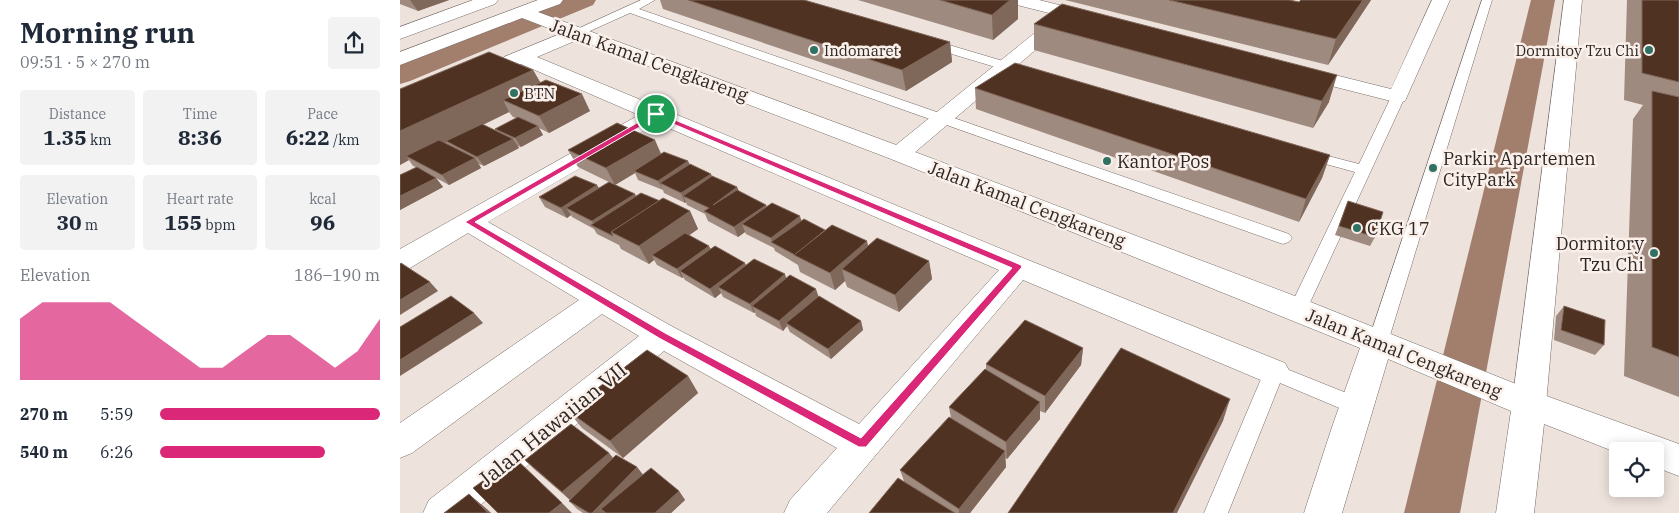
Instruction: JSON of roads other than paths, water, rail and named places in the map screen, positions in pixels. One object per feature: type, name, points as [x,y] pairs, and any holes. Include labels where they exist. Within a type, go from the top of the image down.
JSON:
[{"type":"street","points":[[400,33],[489,0]]},
{"type":"street","points":[[400,59],[525,14],[554,0]]},
{"type":"street","points":[[1019,0],[1109,23]]},
{"type":"street","points":[[1282,67],[1398,97],[1441,0]]},
{"type":"street","points":[[1514,513],[1529,404],[1573,0]]},
{"type":"street","points":[[899,154],[1070,13]]},
{"type":"street","name":"Jalan Kamal Cengkareng","points":[[525,14],[899,154],[1298,310],[1529,404],[1679,460]]},
{"type":"street","points":[[495,68],[520,57],[566,29]]},
{"type":"street","points":[[400,38],[424,50]]},
{"type":"street","points":[[520,57],[1018,267],[1274,372]]},
{"type":"street","points":[[400,261],[656,114]]},
{"type":"street","points":[[469,222],[662,335],[863,444]]},
{"type":"street","points":[[803,513],[1018,267]]},
{"type":"street","points":[[400,442],[600,300]]},
{"type":"street","name":"Jalan Hawaiian VII","points":[[442,513],[662,335]]},
{"type":"street","points":[[1324,513],[1356,406],[1378,342]]},
{"type":"lane","points":[[566,29],[629,9],[650,0]]},
{"type":"lane","points":[[1378,342],[1487,0]]},
{"type":"lane","points":[[629,9],[1283,238]]},
{"type":"lane","points":[[920,41],[1032,74]]},
{"type":"lane","points":[[1298,310],[1398,97]]},
{"type":"lane","points":[[1296,151],[1363,170]]},
{"type":"lane","points":[[1216,513],[1274,372],[1356,406]]},
{"type":"waterway","points":[[400,75],[584,0]]},
{"type":"waterway","points":[[1432,513],[1543,0]]},
{"type":"place","name":"Indomaret","points":[[814,50]]},
{"type":"place","name":"Dormitoy Tzu Chi","points":[[1649,50]]},
{"type":"place","name":"BTN","points":[[514,93]]},
{"type":"place","name":"Kantor Pos","points":[[1107,161]]},
{"type":"place","name":"Parkir Apartemen CityPark","points":[[1433,168]]},
{"type":"place","name":"CKG 17","points":[[1357,228]]},
{"type":"place","name":"Dormitory Tzu Chi","points":[[1654,253]]}]
